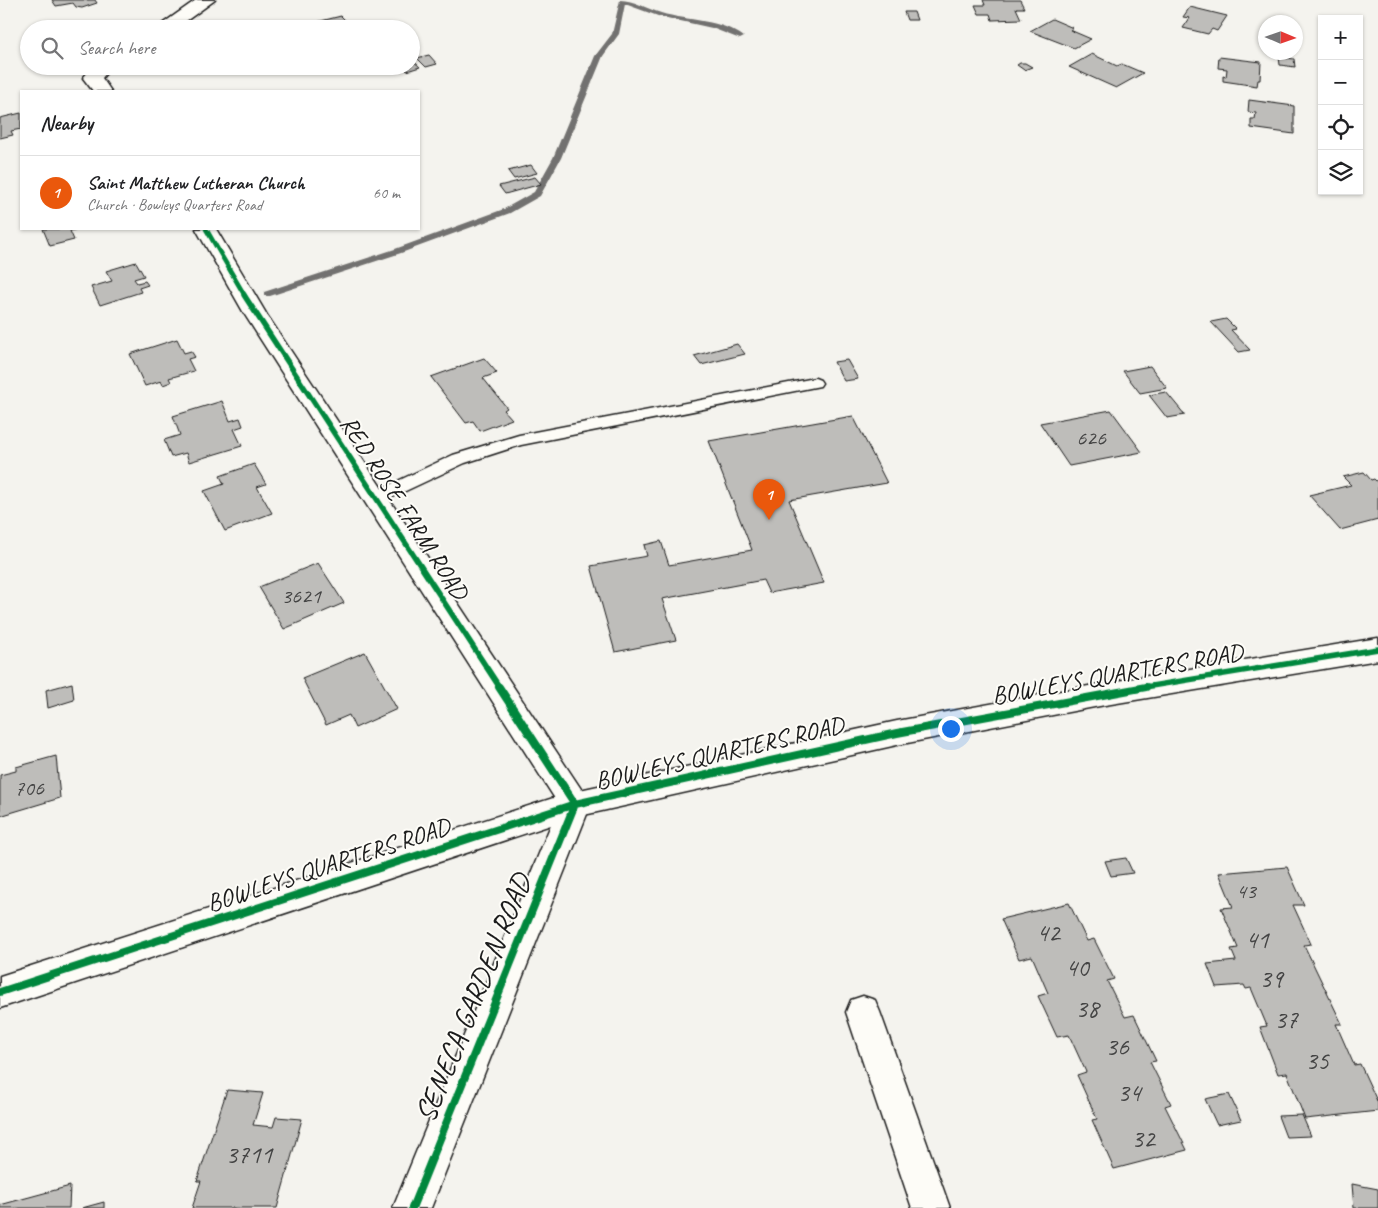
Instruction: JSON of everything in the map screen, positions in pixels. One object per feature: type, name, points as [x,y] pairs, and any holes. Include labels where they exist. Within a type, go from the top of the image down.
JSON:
[{"type":"street","points":[[177,20],[207,0]]},
{"type":"street","points":[[95,75],[92,78],[101,90]]},
{"type":"street","name":"RED ROSE FARM ROAD","points":[[207,230],[256,315],[575,804]]},
{"type":"street","name":"BOWLEYS QUARTERS ROAD","points":[[0,992],[575,804],[897,733],[1095,696],[1378,649]]},
{"type":"street","name":"SENECA GARDEN ROAD","points":[[412,1208],[575,804]]},
{"type":"street","points":[[863,1012],[931,1208]]},
{"type":"lane","points":[[376,498],[458,459],[519,440],[815,383]]},
{"type":"building","points":[[52,0],[95,0],[97,3],[82,8],[76,7],[73,3],[56,6]]},
{"type":"building","points":[[983,0],[1020,0],[1024,8],[1016,8],[1021,19],[992,20],[990,14],[979,14],[975,5],[985,5]]},
{"type":"building","points":[[1190,7],[1227,16],[1217,31],[1212,29],[1208,34],[1183,28],[1190,18],[1183,17]]},
{"type":"building","points":[[904,12],[914,12],[917,20],[907,20]]},
{"type":"building","points":[[341,16],[345,20],[325,20]]},
{"type":"building","points":[[1052,19],[1073,28],[1070,30],[1091,39],[1074,48],[1030,31]]},
{"type":"building","points":[[1092,54],[1117,66],[1122,64],[1143,73],[1116,88],[1069,67]]},
{"type":"building","points":[[429,55],[437,64],[426,67],[420,61],[420,57]]},
{"type":"building","points":[[1219,57],[1261,62],[1260,80],[1258,80],[1257,86],[1223,81],[1223,76],[1226,77],[1227,69],[1218,68]]},
{"type":"building","points":[[1279,60],[1294,60],[1295,67],[1280,65]]},
{"type":"building","points":[[1025,63],[1032,67],[1024,70],[1017,65]]},
{"type":"building","points":[[1249,100],[1294,106],[1294,134],[1251,128],[1251,119],[1255,119],[1256,113],[1248,112]]},
{"type":"building","points":[[20,113],[20,129],[11,131],[13,135],[0,138],[0,118]]},
{"type":"building","points":[[531,165],[537,173],[514,179],[508,171]]},
{"type":"building","points":[[535,177],[541,184],[505,194],[499,186]]},
{"type":"building","points":[[43,230],[74,230],[70,231],[74,240],[50,246]]},
{"type":"building","points":[[136,262],[144,276],[134,279],[137,283],[145,281],[148,285],[139,288],[141,292],[100,305],[91,287],[112,281],[106,271]]},
{"type":"building","points":[[1226,319],[1236,329],[1231,330],[1250,350],[1239,352],[1211,322]]},
{"type":"building","points":[[177,339],[184,353],[191,351],[195,357],[188,359],[194,371],[169,378],[171,382],[163,385],[161,381],[145,386],[130,354]]},
{"type":"building","points":[[737,344],[745,354],[701,365],[694,356]]},
{"type":"building","points":[[484,358],[497,373],[483,378],[507,408],[504,410],[512,419],[480,431],[473,421],[466,423],[431,377]]},
{"type":"building","points":[[847,360],[858,379],[844,381],[834,362]]},
{"type":"building","points":[[1150,366],[1167,388],[1140,393],[1123,371]]},
{"type":"building","points":[[1166,392],[1185,415],[1167,418],[1149,395]]},
{"type":"building","points":[[222,401],[230,421],[240,418],[243,426],[234,429],[242,446],[189,462],[186,453],[171,457],[164,440],[180,435],[173,416]]},
{"type":"building","points":[[1111,410],[1142,452],[1069,466],[1040,423]]},
{"type":"building","points":[[853,416],[887,483],[789,500],[824,583],[769,593],[763,580],[662,599],[676,640],[615,652],[591,566],[647,556],[644,545],[661,541],[669,565],[752,550],[709,441]]},
{"type":"building","points":[[254,464],[266,484],[257,487],[272,513],[225,531],[204,491],[224,484],[220,476]]},
{"type":"building","points":[[1364,472],[1371,480],[1374,479],[1378,483],[1378,520],[1340,530],[1309,495],[1351,485],[1343,477]]},
{"type":"building","points":[[318,563],[344,603],[284,629],[259,587]]},
{"type":"building","points":[[365,652],[397,709],[355,728],[349,715],[326,725],[302,678]]},
{"type":"building","points":[[72,683],[74,700],[48,708],[46,690]]},
{"type":"building","points":[[56,756],[60,798],[0,816],[0,775],[16,771],[16,767]]},
{"type":"building","points":[[1126,858],[1133,873],[1111,876],[1105,861]]},
{"type":"building","points":[[1287,867],[1304,905],[1293,905],[1311,944],[1304,945],[1342,1024],[1336,1024],[1354,1065],[1360,1064],[1378,1103],[1378,1111],[1305,1119],[1287,1073],[1278,1074],[1260,1027],[1267,1026],[1251,988],[1246,989],[1244,985],[1216,987],[1207,964],[1236,961],[1231,949],[1238,948],[1221,908],[1233,907],[1219,873]]},
{"type":"building","points":[[1069,903],[1087,941],[1094,939],[1114,979],[1107,981],[1125,1017],[1134,1015],[1156,1061],[1150,1062],[1171,1104],[1165,1106],[1187,1150],[1114,1169],[1092,1120],[1097,1119],[1077,1075],[1086,1072],[1069,1035],[1057,1037],[1038,996],[1048,993],[1032,956],[1019,959],[1001,919]]},
{"type":"building","points":[[227,1090],[263,1093],[253,1125],[273,1127],[276,1117],[302,1119],[277,1208],[192,1208],[201,1181],[197,1181]]},
{"type":"building","points":[[1229,1094],[1241,1120],[1217,1125],[1205,1099]]},
{"type":"building","points":[[1302,1115],[1311,1136],[1286,1137],[1278,1116]]},
{"type":"building","points":[[1352,1184],[1378,1189],[1378,1208],[1354,1208]]},
{"type":"building","points":[[70,1186],[69,1208],[0,1208],[0,1205]]},
{"type":"building","points":[[104,1202],[104,1208],[82,1208]]},
{"type":"waterway","points":[[267,294],[398,251],[507,211],[537,194],[557,158],[599,56],[615,34],[623,0]]},
{"type":"waterway","points":[[623,1],[660,15],[714,26],[740,37]]},
{"type":"cycle path","points":[[207,230],[256,315],[575,804],[412,1208]]},
{"type":"cycle path","points":[[0,992],[575,804],[897,733],[1105,694],[1378,649]]},
{"type":"place","name":"Saint Matthew Lutheran Church","points":[[769,520]]}]
